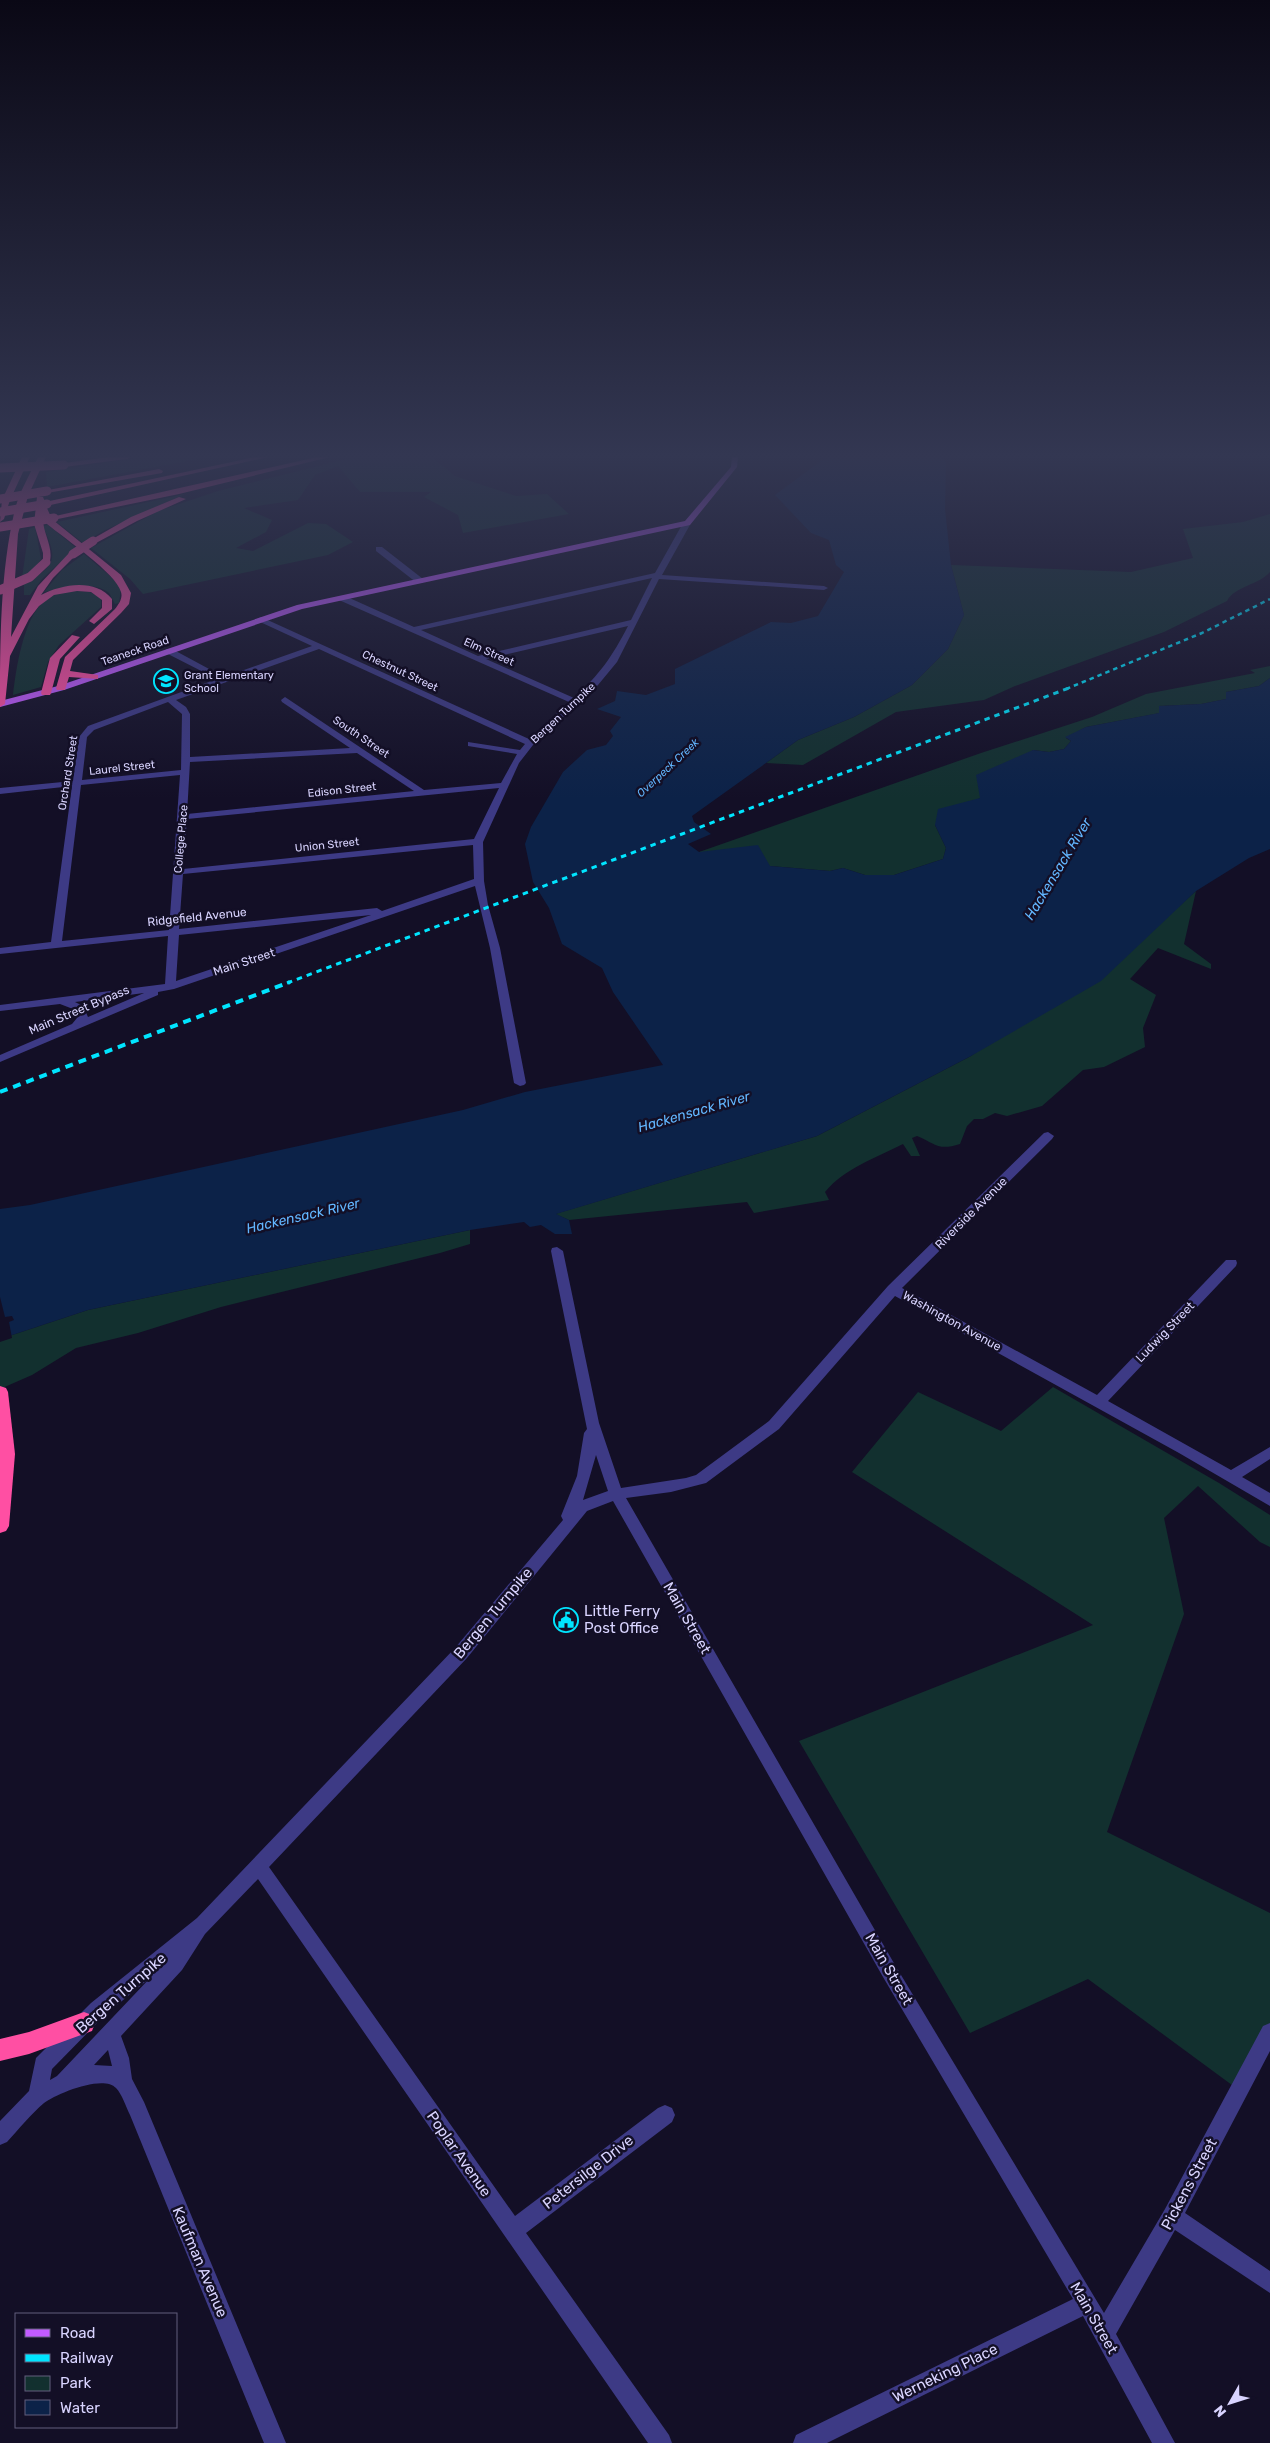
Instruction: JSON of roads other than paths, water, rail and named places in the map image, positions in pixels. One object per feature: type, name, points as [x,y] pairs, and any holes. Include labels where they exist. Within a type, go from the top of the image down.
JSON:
[{"type":"highway","points":[[0,703],[7,657],[6,605],[10,571]]},
{"type":"highway","points":[[0,590],[30,578],[37,571]]},
{"type":"highway","points":[[7,657],[26,617],[29,605],[42,584],[55,571]]},
{"type":"highway","points":[[61,688],[64,672],[71,655],[124,604],[126,593],[118,577],[111,571]]},
{"type":"highway","points":[[26,617],[40,600],[62,590],[76,588],[95,590],[104,595],[108,601],[105,611],[58,654],[52,666],[46,693]]},
{"type":"highway","points":[[64,672],[75,676],[94,677]]},
{"type":"highway","points":[[0,1392],[6,1463],[0,1526]]},
{"type":"highway","points":[[0,2050],[29,2043],[84,2023]]},
{"type":"main road","name":"Teaneck Road","points":[[0,703],[46,693],[261,619],[342,598],[466,571]]},
{"type":"street","points":[[407,571],[420,581]]},
{"type":"street","name":"Bergen Turnpike","points":[[520,1083],[495,948],[483,905],[479,881],[478,842],[515,763],[530,743],[607,670],[660,571]]},
{"type":"street","points":[[413,630],[657,576],[824,588]]},
{"type":"street","name":"Elm Street","points":[[342,598],[573,702]]},
{"type":"street","name":"Chestnut Street","points":[[261,619],[530,743]]},
{"type":"street","points":[[475,659],[633,622]]},
{"type":"street","name":"Orchard Street","points":[[56,945],[76,784],[83,736],[86,732],[97,725],[319,646]]},
{"type":"street","points":[[169,651],[224,680]]},
{"type":"street","name":"College Place","points":[[169,699],[183,709],[186,714],[186,772],[170,987]]},
{"type":"street","name":"South Street","points":[[285,700],[424,794]]},
{"type":"street","points":[[471,744],[524,753]]},
{"type":"street","points":[[186,760],[359,750]]},
{"type":"street","name":"Laurel Street","points":[[0,791],[186,772]]},
{"type":"street","name":"Edison Street","points":[[183,817],[504,785]]},
{"type":"street","name":"Union Street","points":[[178,872],[478,842]]},
{"type":"street","name":"Main Street","points":[[0,1008],[170,987],[347,928],[479,881]]},
{"type":"street","name":"Ridgefield Avenue","points":[[0,952],[397,909]]},
{"type":"street","points":[[329,916],[339,920],[347,928]]},
{"type":"street","name":"Main Street Bypass","points":[[0,1059],[170,987]]},
{"type":"street","points":[[61,1001],[78,1006],[82,1012],[83,1018],[77,1025]]},
{"type":"street","name":"Riverside Avenue","points":[[893,1289],[1048,1136]]},
{"type":"street","points":[[558,1251],[592,1423],[616,1493]]},
{"type":"street","name":"Ludwig Street","points":[[1099,1402],[1231,1263]]},
{"type":"street","name":"Washington Avenue","points":[[616,1493],[688,1484],[701,1479],[774,1425],[893,1289],[1232,1476],[1270,1500]]},
{"type":"street","points":[[562,1529],[585,1479],[590,1453],[592,1423]]},
{"type":"street","points":[[1232,1476],[1270,1452]]},
{"type":"street","name":"Bergen Turnpike","points":[[38,2096],[44,2064],[98,2009],[203,1924],[461,1653],[582,1507],[598,1498],[616,1493]]},
{"type":"street","name":"Main Street","points":[[616,1493],[890,1971],[1104,2334],[1164,2443]]},
{"type":"street","name":"Poplar Avenue","points":[[258,1866],[661,2443]]},
{"type":"street","name":"Bergen Turnpike","points":[[0,2135],[38,2096],[64,2083],[176,1964],[203,1924]]},
{"type":"street","name":"Pickens Street","points":[[1104,2334],[1172,2216],[1270,2032]]},
{"type":"street","name":"Kaufman Avenue","points":[[110,2033],[120,2058],[123,2081],[137,2109],[276,2443]]},
{"type":"street","points":[[64,2083],[98,2074],[113,2075],[123,2081]]},
{"type":"street","name":"Petersilge Drive","points":[[512,2231],[665,2115]]},
{"type":"street","points":[[1172,2216],[1270,2283]]},
{"type":"street","name":"Werneking Place","points":[[804,2443],[1086,2303]]},
{"type":"water","points":[[843,571],[953,571],[964,615],[948,649],[912,685],[854,717],[798,740],[692,816],[694,822],[711,834],[688,844],[699,852],[758,845],[770,866],[830,871],[843,868],[865,875],[894,875],[943,859],[946,848],[935,825],[938,809],[980,798],[976,775],[1033,750],[1049,752],[1064,749],[1071,741],[1065,737],[1086,727],[1159,713],[1159,706],[1201,704],[1226,699],[1226,692],[1259,686],[1270,678],[1270,849],[1249,858],[1196,891],[1101,981],[971,1056],[817,1136],[556,1214],[569,1220],[572,1234],[555,1234],[541,1225],[530,1227],[524,1222],[470,1230],[88,1310],[0,1339],[0,1209],[30,1205],[463,1110],[525,1092],[663,1065],[613,992],[602,968],[562,944],[549,908],[533,882],[525,844],[531,827],[563,772],[587,750],[606,745],[613,736],[610,731],[621,717],[597,709],[615,701],[617,691],[646,695],[675,684],[675,669],[771,622],[791,623],[818,616]]},
{"type":"railway","points":[[1066,689],[1202,633],[1270,599]]},
{"type":"railway","points":[[287,983],[1069,688]]},
{"type":"railway","points":[[0,1092],[290,982]]},
{"type":"place","name":"Grant Elementary School","points":[[166,681]]},
{"type":"place","name":"Little Ferry Post Office","points":[[566,1620]]},
{"type":"water label","name":"Overpeck Creek","points":[[668,768]]},
{"type":"water label","name":"Hackensack River","points":[[1058,869]]},
{"type":"water label","name":"Hackensack River","points":[[694,1112]]},
{"type":"water label","name":"Hackensack River","points":[[303,1216]]}]
